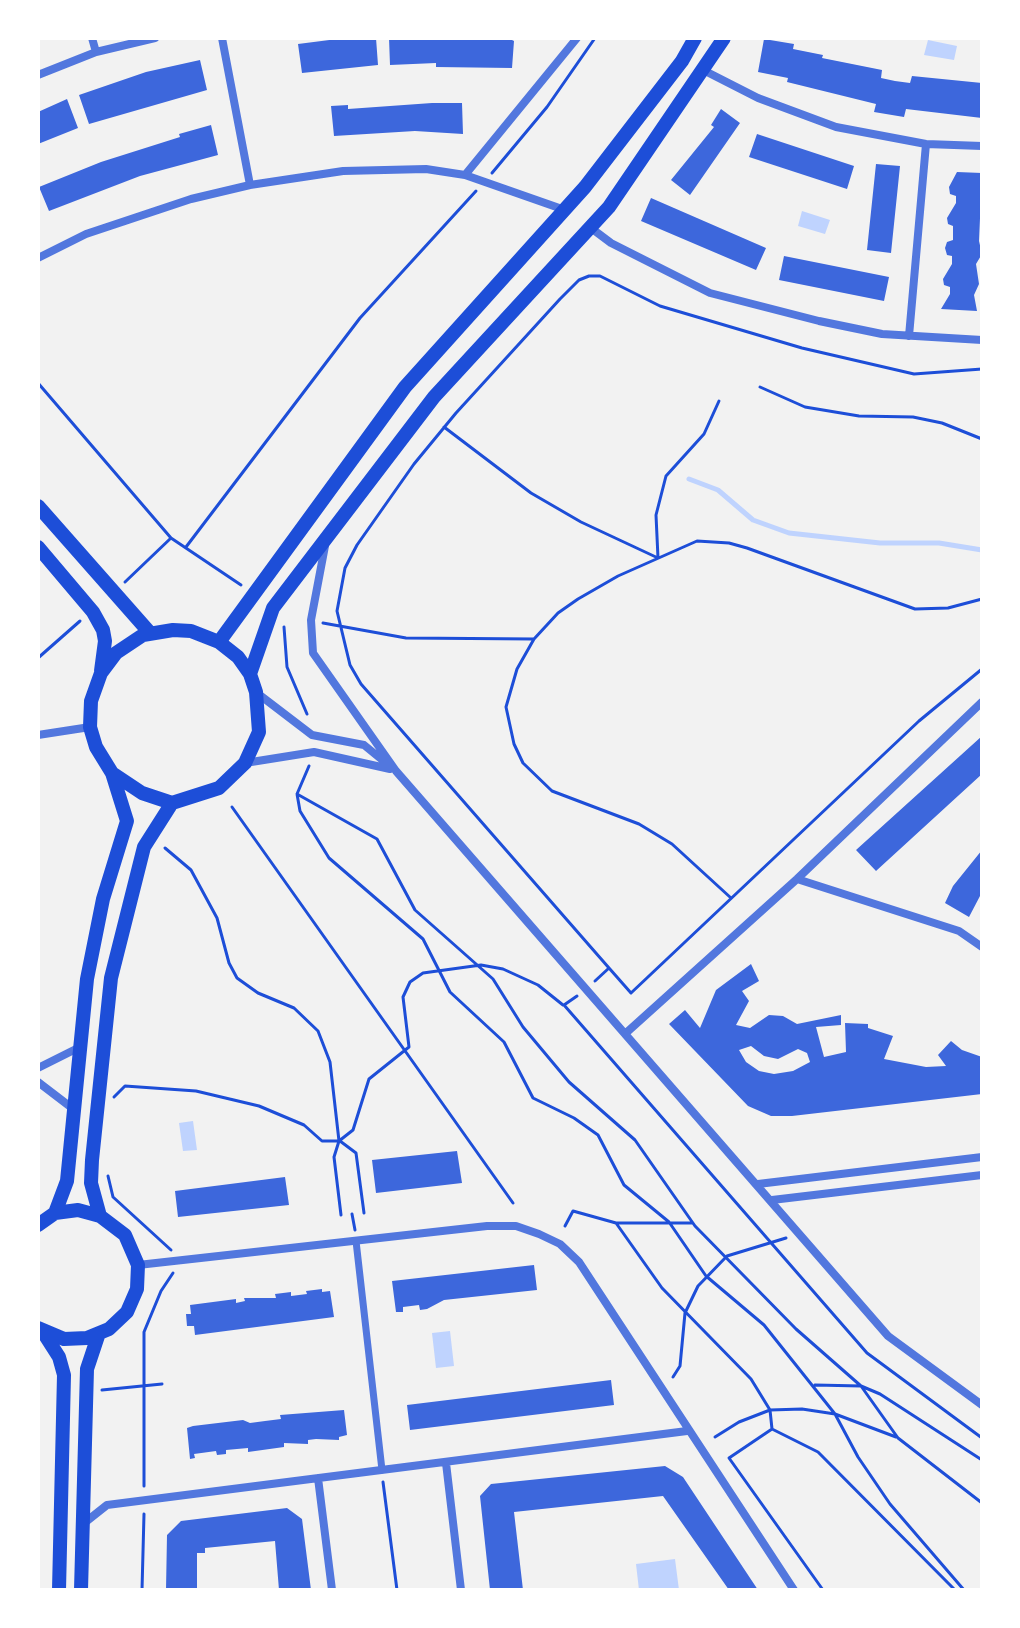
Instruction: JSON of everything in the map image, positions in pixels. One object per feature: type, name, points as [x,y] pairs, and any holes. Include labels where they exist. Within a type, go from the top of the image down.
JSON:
[{"type":"main road","points":[[219,642],[405,387],[566,210],[682,61],[695,38]]},
{"type":"main road","points":[[250,674],[273,608],[434,397],[591,228],[705,71],[724,38]]},
{"type":"main road","points":[[38,506],[150,633]]},
{"type":"main road","points":[[38,547],[93,612],[103,630],[105,641],[101,673],[91,701],[90,727],[96,747],[112,773],[127,821],[103,899],[87,979],[67,1181],[55,1213]]},
{"type":"main road","points":[[101,673],[130,642],[150,633],[191,631],[219,642],[238,657],[250,674],[256,692],[259,732],[245,763],[219,788],[172,803],[142,793],[112,773]]},
{"type":"main road","points":[[100,1216],[91,1183],[92,1160],[111,978],[144,847],[172,803]]},
{"type":"main road","points":[[38,1225],[55,1213],[78,1210],[100,1216],[125,1235],[138,1265],[137,1289],[127,1312],[109,1329],[87,1338],[64,1339],[40,1330]]},
{"type":"main road","points":[[40,1330],[59,1357],[64,1375],[59,1590]]},
{"type":"main road","points":[[81,1590],[87,1369],[99,1333]]},
{"type":"street","points":[[92,38],[96,52]]},
{"type":"street","points":[[38,75],[96,52],[155,38]]},
{"type":"street","points":[[222,38],[250,185]]},
{"type":"street","points":[[465,175],[577,38]]},
{"type":"street","points":[[705,71],[758,98],[836,127],[926,144],[982,146]]},
{"type":"street","points":[[909,336],[926,144]]},
{"type":"street","points":[[38,258],[86,234],[191,199],[250,185],[343,171],[426,169],[465,175],[566,210]]},
{"type":"street","points":[[591,228],[611,243],[710,293],[819,321],[909,336],[982,340]]},
{"type":"street","points":[[326,541],[311,620],[313,653],[396,771],[888,1336],[982,1405]]},
{"type":"street","points":[[256,692],[307,731],[364,745],[396,771]]},
{"type":"street","points":[[626,1033],[797,879],[982,702]]},
{"type":"street","points":[[38,735],[90,727]]},
{"type":"street","points":[[245,763],[308,753],[358,759],[396,771]]},
{"type":"street","points":[[797,879],[959,931],[981,944]]},
{"type":"street","points":[[38,1068],[78,1048]]},
{"type":"street","points":[[38,1082],[72,1108]]},
{"type":"street","points":[[758,1184],[982,1157]]},
{"type":"street","points":[[772,1200],[982,1175]]},
{"type":"street","points":[[138,1265],[516,1226],[560,1244],[579,1262],[794,1590]]},
{"type":"street","points":[[356,1241],[382,1470]]},
{"type":"street","points":[[83,1525],[107,1505],[687,1431]]},
{"type":"street","points":[[446,1463],[461,1590]]},
{"type":"street","points":[[318,1478],[332,1590]]},
{"type":"path","points":[[38,383],[171,538],[186,547],[360,318],[547,107],[595,38]]},
{"type":"path","points":[[982,369],[914,374],[802,348],[660,306],[600,276],[589,276],[579,280],[560,299],[444,427],[379,512],[345,568],[337,611],[350,665],[361,684],[631,993],[919,721],[982,669]]},
{"type":"path","points":[[760,387],[805,407],[859,416],[913,417],[942,423],[982,439]]},
{"type":"path","points":[[658,558],[656,515],[666,476],[704,434],[719,401]]},
{"type":"path","points":[[444,427],[531,493],[581,522],[658,558]]},
{"type":"path","points":[[731,898],[672,844],[639,824],[552,791],[523,763],[514,744],[506,707],[517,669],[534,639],[558,613],[578,599],[697,541],[719,541],[747,548],[915,609],[948,608],[982,599]]},
{"type":"path","points":[[284,625],[287,667],[307,710],[307,731]]},
{"type":"path","points":[[338,625],[406,638],[534,639]]},
{"type":"path","points":[[308,753],[309,766],[297,794],[300,811],[329,858],[423,939],[437,969],[464,1008],[504,1042],[533,1098],[574,1118],[598,1135],[624,1185],[669,1222],[706,1276],[764,1325],[815,1385],[890,1504],[964,1590]]},
{"type":"path","points":[[297,794],[377,839],[415,910],[481,965],[523,1027],[569,1082],[635,1140],[693,1223],[796,1329],[861,1386],[898,1438],[982,1503]]},
{"type":"path","points":[[232,807],[513,1203]]},
{"type":"path","points":[[165,848],[191,870],[211,906],[237,978],[258,993],[294,1008],[318,1031],[330,1062],[339,1141],[334,1157],[341,1215]]},
{"type":"path","points":[[339,1141],[353,1130],[369,1079],[405,1052],[408,1040],[403,997],[410,982],[437,969],[481,965],[524,977],[564,1005],[867,1353],[982,1438]]},
{"type":"path","points":[[564,1005],[609,968]]},
{"type":"path","points":[[113,1099],[125,1086],[196,1091],[259,1106],[304,1125],[322,1141],[339,1141],[356,1153],[364,1213]]},
{"type":"path","points":[[108,1169],[113,1197],[154,1238],[171,1249],[173,1274],[161,1291],[144,1332],[146,1386],[142,1590]]},
{"type":"path","points":[[565,1226],[573,1211],[616,1223],[693,1223]]},
{"type":"path","points":[[616,1223],[685,1313],[751,1379],[770,1410],[772,1429]]},
{"type":"path","points":[[673,1377],[680,1366],[685,1313],[706,1276],[727,1256],[787,1238]]},
{"type":"path","points":[[97,1390],[162,1384]]},
{"type":"path","points":[[815,1385],[861,1386],[880,1394],[982,1460]]},
{"type":"path","points":[[715,1437],[739,1422],[770,1410],[802,1409],[835,1414],[898,1438]]},
{"type":"path","points":[[772,1429],[729,1458],[823,1590]]},
{"type":"path","points":[[772,1429],[818,1452],[955,1590]]},
{"type":"path","points":[[382,1470],[397,1590]]},
{"type":"water","points":[[928,40],[957,46],[954,60],[924,55]]},
{"type":"water","points":[[802,211],[830,220],[825,234],[798,226]]},
{"type":"water","points":[[193,1121],[197,1150],[183,1151],[179,1123]]},
{"type":"water","points":[[450,1331],[454,1366],[436,1368],[432,1333]]},
{"type":"water","points":[[675,1559],[679,1590],[639,1590],[636,1564]]},
{"type":"building","points":[[376,38],[378,65],[302,73],[298,44]]},
{"type":"building","points":[[389,38],[510,39],[514,41],[512,68],[436,67],[436,63],[390,65]]},
{"type":"building","points":[[764,39],[794,44],[793,49],[823,55],[822,58],[882,70],[881,78],[895,81],[910,83],[912,76],[982,83],[982,118],[906,109],[904,117],[874,112],[876,104],[758,72]]},
{"type":"building","points":[[200,60],[207,90],[89,124],[79,95],[146,72]]},
{"type":"building","points":[[67,99],[78,128],[38,144],[38,112]]},
{"type":"building","points":[[462,103],[463,134],[415,131],[334,136],[331,106],[348,105],[348,109]]},
{"type":"building","points":[[721,109],[740,123],[690,195],[671,180],[714,127],[711,125]]},
{"type":"building","points":[[211,125],[218,155],[140,176],[49,211],[39,187],[101,162]]},
{"type":"building","points":[[757,134],[854,166],[847,189],[749,157]]},
{"type":"building","points":[[876,164],[900,166],[891,253],[867,250]]},
{"type":"building","points":[[957,172],[982,173],[979,241],[982,254],[976,264],[979,284],[974,295],[977,311],[941,309],[950,294],[950,287],[944,285],[943,279],[952,264],[952,256],[947,255],[945,248],[947,242],[953,240],[953,226],[948,224],[947,218],[956,203],[956,196],[950,194],[949,187]]},
{"type":"building","points":[[651,198],[766,248],[756,270],[641,221]]},
{"type":"building","points":[[784,256],[889,277],[884,301],[779,280]]},
{"type":"building","points":[[982,736],[982,774],[876,871],[856,850]]},
{"type":"building","points":[[982,850],[982,898],[980,896],[969,917],[945,903],[953,886]]},
{"type":"building","points":[[751,964],[759,981],[742,991],[749,1001],[736,1025],[750,1028],[769,1015],[783,1016],[797,1024],[841,1015],[841,1025],[816,1027],[824,1057],[846,1052],[845,1023],[868,1024],[868,1028],[893,1036],[884,1059],[926,1067],[946,1066],[938,1055],[951,1041],[962,1050],[982,1057],[982,1094],[771,1116],[748,1106],[669,1024],[685,1010],[700,1028],[716,990]],"holes":[[[751,1046],[764,1056],[778,1059],[798,1049],[807,1053],[810,1062],[793,1071],[774,1074],[759,1071],[746,1062],[739,1050]]]},
{"type":"building","points":[[457,1151],[462,1183],[376,1193],[372,1160]]},
{"type":"building","points":[[285,1177],[289,1205],[178,1217],[175,1191]]},
{"type":"building","points":[[534,1265],[537,1290],[444,1300],[427,1309],[420,1310],[419,1305],[403,1307],[403,1312],[396,1312],[392,1281]]},
{"type":"building","points":[[322,1289],[322,1292],[330,1291],[334,1317],[195,1335],[194,1326],[187,1326],[186,1314],[191,1314],[190,1305],[236,1299],[236,1303],[245,1301],[244,1298],[276,1298],[275,1294],[291,1292],[291,1296]]},
{"type":"building","points":[[611,1380],[614,1405],[410,1430],[407,1405]]},
{"type":"building","points":[[344,1410],[347,1435],[339,1437],[339,1440],[284,1443],[284,1447],[248,1452],[248,1448],[226,1450],[226,1454],[217,1455],[216,1451],[194,1454],[195,1458],[190,1459],[187,1428],[193,1426],[243,1420],[250,1423],[281,1419],[280,1415]]},
{"type":"building","points":[[665,1466],[683,1477],[758,1590],[729,1590],[663,1496],[514,1512],[523,1590],[490,1590],[480,1496],[491,1484]]},
{"type":"building","points":[[287,1508],[302,1519],[311,1590],[279,1590],[275,1541],[205,1548],[205,1553],[197,1553],[197,1590],[166,1590],[167,1535],[181,1521]]},
{"type":"waterway","points":[[689,479],[718,490],[753,520],[789,533],[880,543],[939,543],[982,550]]}]
